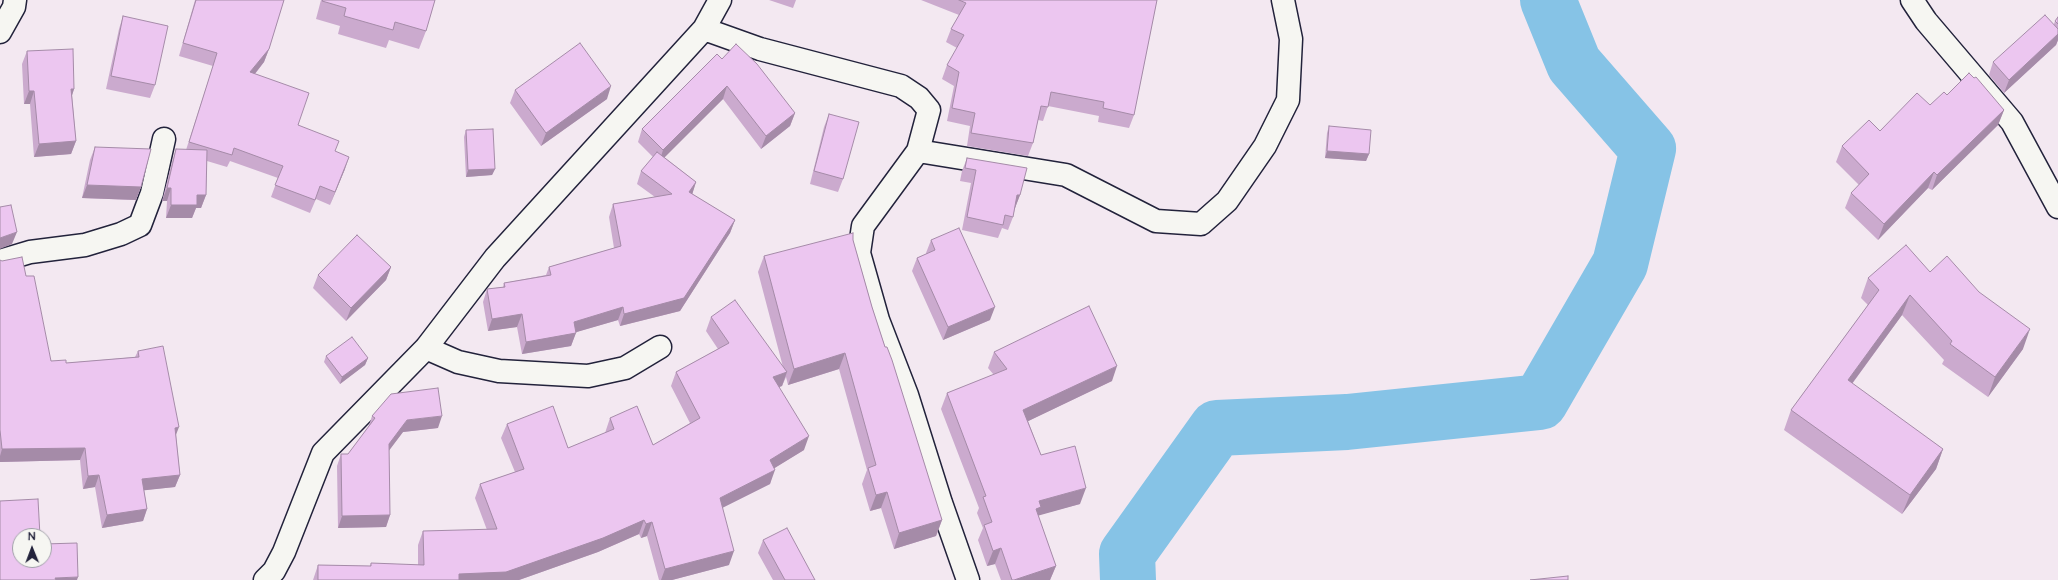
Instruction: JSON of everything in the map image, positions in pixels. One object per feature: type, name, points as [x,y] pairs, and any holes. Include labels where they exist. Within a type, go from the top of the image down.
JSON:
[{"type":"street","points":[[0,32],[14,7],[15,0]]},
{"type":"street","points":[[265,580],[274,571],[284,552],[323,453],[426,348],[495,258],[704,29],[720,0]]},
{"type":"street","points":[[918,151],[1066,175],[1156,222],[1201,224],[1227,201],[1265,146],[1288,100],[1291,39],[1284,0]]},
{"type":"street","points":[[1912,0],[1926,21],[2012,122],[2058,207]]},
{"type":"street","points":[[704,29],[760,49],[901,86],[919,98],[928,110],[918,151],[863,226],[859,253],[878,320],[907,395],[941,503],[968,580]]},
{"type":"street","points":[[0,261],[30,252],[85,245],[121,234],[140,225],[152,193],[164,138]]},
{"type":"street","points":[[426,348],[458,362],[499,371],[588,376],[625,368],[660,347]]},
{"type":"building","points":[[196,0],[284,0],[269,49],[250,72],[309,93],[298,125],[339,141],[335,151],[349,157],[335,192],[320,186],[315,200],[275,185],[283,166],[234,148],[232,155],[189,142],[217,53],[183,43]]},
{"type":"building","points":[[435,0],[426,31],[395,22],[393,30],[344,16],[346,8],[322,1]]},
{"type":"building","points":[[959,0],[1157,0],[1134,115],[1103,108],[1104,102],[1051,92],[1048,107],[1041,106],[1033,143],[971,133],[975,113],[952,108],[959,72],[947,65],[964,35],[951,29],[966,3]]},
{"type":"building","points":[[2045,15],[2058,29],[2058,34],[2009,80],[1993,62]]},
{"type":"building","points":[[123,16],[168,26],[155,85],[111,76]]},
{"type":"building","points":[[2058,17],[2058,24],[2055,21]]},
{"type":"building","points":[[580,43],[611,86],[546,133],[515,90]]},
{"type":"building","points":[[736,44],[757,64],[795,113],[766,136],[727,86],[663,150],[642,129],[717,54],[722,59]]},
{"type":"building","points":[[73,49],[74,89],[71,89],[76,141],[39,144],[34,91],[29,91],[27,51]]},
{"type":"building","points":[[1969,73],[1974,78],[1976,77],[2004,110],[1937,175],[1934,172],[1884,224],[1851,193],[1869,174],[1842,146],[1869,120],[1880,131],[1917,93],[1930,105],[1944,92],[1947,95]]},
{"type":"building","points":[[829,114],[859,122],[843,179],[814,171]]},
{"type":"building","points":[[1329,126],[1371,130],[1369,154],[1327,151]]},
{"type":"building","points":[[493,129],[495,169],[468,170],[466,130]]},
{"type":"building","points":[[95,147],[151,149],[141,187],[87,185]]},
{"type":"building","points":[[176,149],[207,150],[206,195],[197,195],[197,205],[171,205],[171,188],[167,188]]},
{"type":"building","points":[[657,152],[696,182],[689,192],[735,220],[684,298],[624,314],[623,307],[574,322],[576,333],[526,342],[522,314],[492,319],[487,289],[505,287],[504,283],[551,275],[549,267],[621,246],[613,204],[672,194],[641,171]]},
{"type":"building","points":[[967,158],[1027,168],[1020,195],[1017,195],[1013,217],[1005,215],[1003,225],[967,217],[976,170],[965,168]]},
{"type":"building","points":[[11,205],[17,232],[0,238],[0,207]]},
{"type":"building","points":[[959,228],[995,307],[948,327],[917,258],[935,250],[931,240]]},
{"type":"building","points":[[853,233],[853,240],[872,307],[885,347],[887,347],[892,360],[942,520],[899,533],[887,492],[876,495],[868,468],[876,465],[845,353],[794,369],[764,256]]},
{"type":"building","points":[[357,235],[391,267],[351,308],[318,275]]},
{"type":"building","points":[[1906,245],[1930,272],[1947,256],[1979,292],[2030,329],[1995,377],[1950,344],[1952,341],[1910,295],[1848,380],[1943,449],[1910,495],[1791,410],[1879,290],[1868,278]]},
{"type":"building","points":[[22,257],[26,276],[34,276],[51,361],[66,360],[66,363],[139,357],[138,351],[163,346],[179,427],[175,428],[180,475],[142,479],[147,509],[107,515],[99,475],[88,476],[85,448],[2,449],[0,430],[0,260],[2,261]]},
{"type":"building","points":[[735,300],[787,372],[773,377],[809,436],[770,460],[775,470],[720,498],[734,551],[665,569],[652,522],[646,524],[644,520],[603,538],[506,572],[459,574],[459,580],[318,580],[318,565],[371,566],[371,563],[424,565],[423,531],[497,529],[480,484],[524,469],[507,424],[553,406],[568,448],[614,429],[610,418],[637,406],[653,445],[700,418],[676,372],[729,343],[711,317]]},
{"type":"building","points":[[1089,306],[1117,366],[1023,410],[1041,455],[1075,446],[1086,488],[1039,501],[1041,507],[1036,509],[1056,566],[1012,580],[1001,548],[993,551],[984,525],[992,522],[983,497],[986,496],[947,393],[1007,369],[994,352]]},
{"type":"building","points":[[352,337],[368,358],[342,377],[326,356]]},
{"type":"building","points":[[438,388],[442,416],[407,420],[389,444],[390,515],[342,516],[341,454],[348,454],[375,418],[372,416],[391,394]]},
{"type":"building","points":[[38,499],[40,528],[12,528],[12,568],[52,568],[52,544],[77,543],[78,577],[55,578],[56,580],[0,580],[0,501]]},
{"type":"building","points":[[787,528],[815,580],[785,580],[763,540]]},
{"type":"building","points":[[1568,576],[1568,580],[1530,580]]},
{"type":"waterway","points":[[1128,580],[1127,554],[1217,428],[1347,422],[1540,402],[1620,264],[1648,149],[1574,64],[1548,0]]}]
